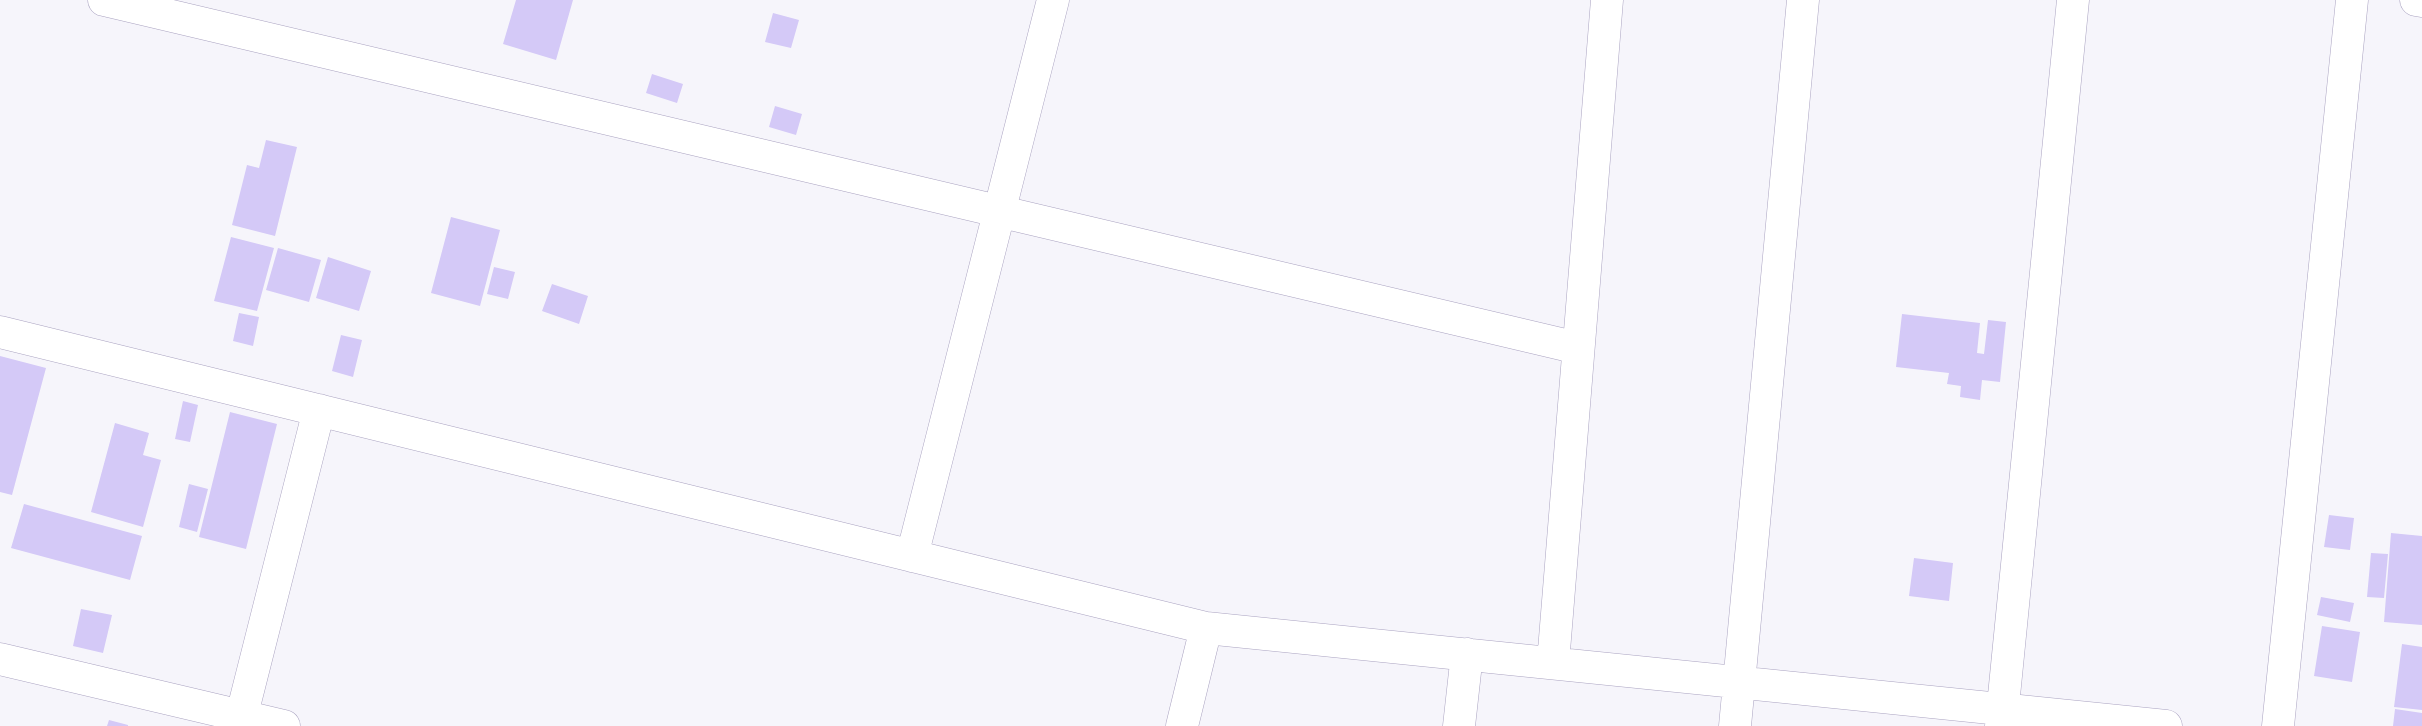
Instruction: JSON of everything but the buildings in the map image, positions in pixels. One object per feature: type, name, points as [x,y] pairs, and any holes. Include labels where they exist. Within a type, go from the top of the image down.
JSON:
[{"type":"street","points":[[104,0],[1578,348]]},
{"type":"street","points":[[912,556],[1053,0]]},
{"type":"street","points":[[1553,663],[1607,0]]},
{"type":"street","points":[[1735,726],[1803,0]]},
{"type":"street","points":[[2001,718],[2073,0]]},
{"type":"street","points":[[2278,726],[2352,0]]},
{"type":"street","points":[[2416,0],[2422,1]]},
{"type":"street","points":[[0,332],[1206,628],[1740,682],[2001,718],[2166,726]]},
{"type":"street","points":[[240,721],[319,410]]},
{"type":"street","points":[[1182,726],[1206,628]]},
{"type":"street","points":[[1459,726],[1467,654]]},
{"type":"street","points":[[0,660],[240,721],[284,726]]}]
